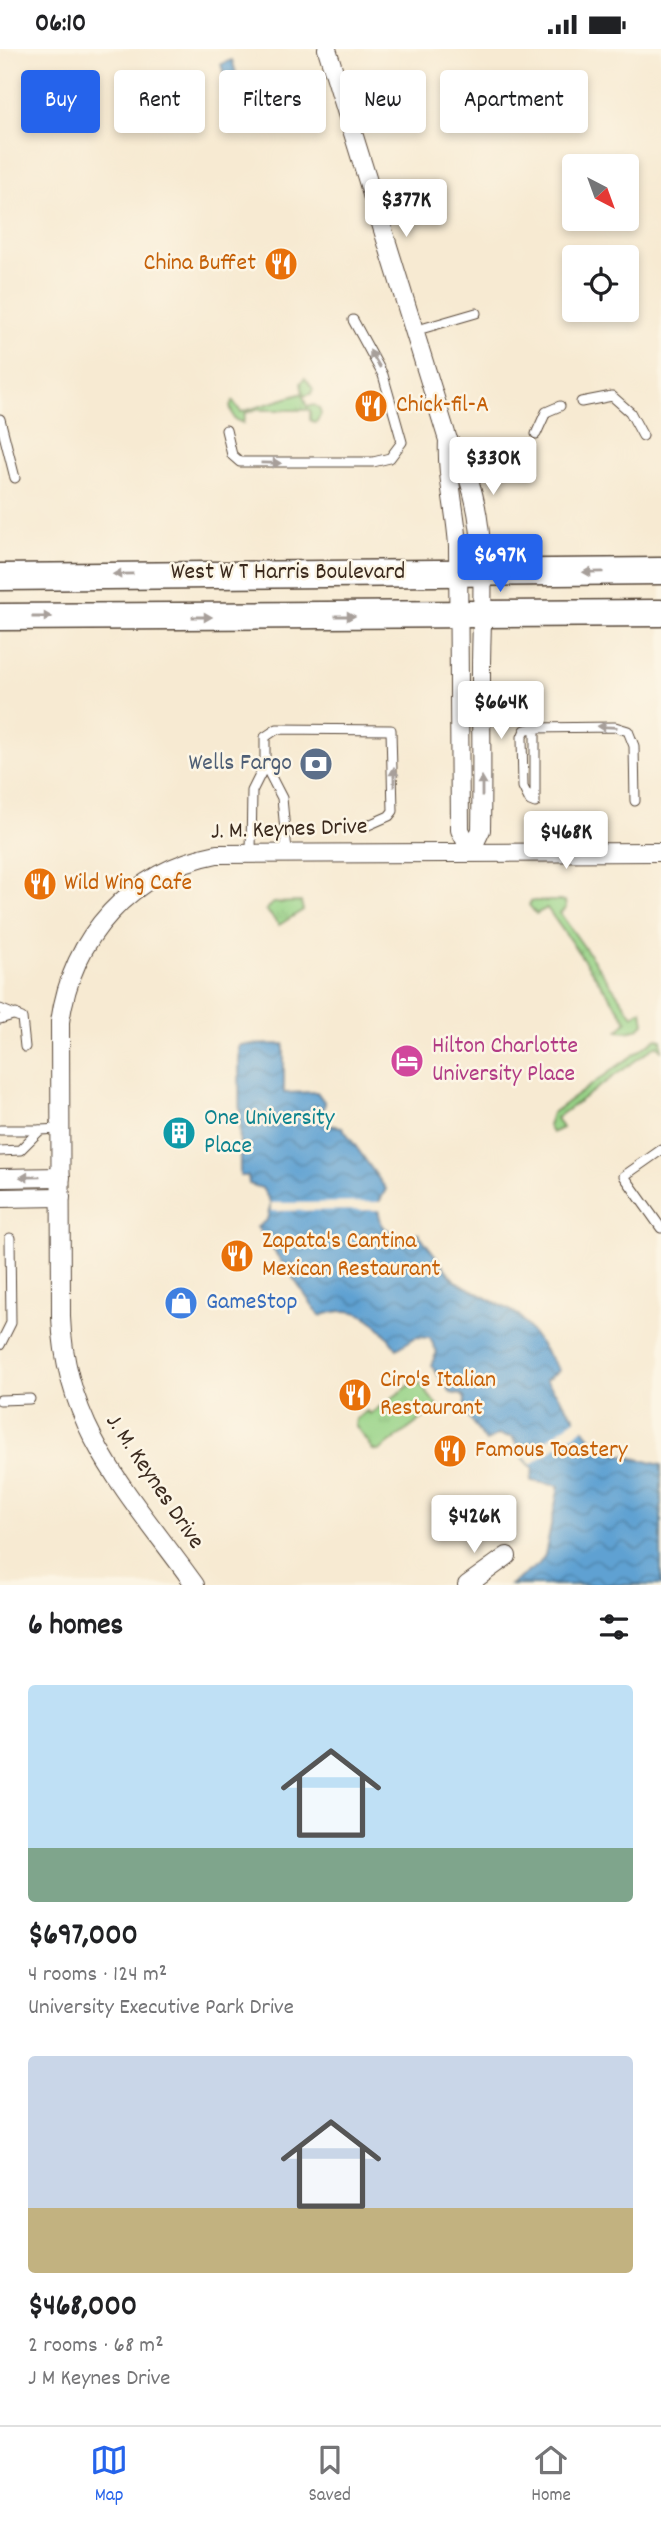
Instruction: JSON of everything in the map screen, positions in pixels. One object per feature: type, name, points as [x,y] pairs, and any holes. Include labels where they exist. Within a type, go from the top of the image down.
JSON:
[{"type":"main road","name":"West W T Harris Boulevard","points":[[0,577],[661,571]]},
{"type":"main road","name":"West W T Harris Boulevard","points":[[0,617],[661,613]]},
{"type":"street","points":[[327,49],[448,440],[463,465],[476,508],[470,573],[460,830],[471,851]]},
{"type":"street","name":"J. M. Keynes Drive","points":[[195,1585],[98,1448],[76,1405],[62,1339],[60,1041],[63,1005],[73,969],[97,927],[124,898],[166,870],[212,855],[251,852],[661,852]]},
{"type":"street","points":[[0,1178],[61,1177]]},
{"type":"street","points":[[0,1198],[61,1197]]},
{"type":"street","points":[[467,1585],[507,1556]]},
{"type":"lane","points":[[414,331],[476,313]]},
{"type":"lane","points":[[226,430],[232,455],[240,462],[373,462],[390,458],[402,442],[401,432],[383,375],[353,320]]},
{"type":"lane","points":[[581,402],[612,396],[629,412],[643,436]]},
{"type":"lane","points":[[537,434],[546,412],[560,406]]},
{"type":"lane","points":[[0,419],[15,478]]},
{"type":"lane","points":[[536,803],[528,800],[523,791],[522,737],[527,729],[534,728],[611,727],[628,731],[634,746],[635,801]]},
{"type":"lane","points":[[287,852],[282,798],[265,765],[264,740],[273,730],[391,730],[393,811],[389,816],[364,827]]},
{"type":"lane","points":[[251,852],[252,791],[265,765]]},
{"type":"lane","points":[[0,1009],[16,1014],[24,1021],[25,1048]]},
{"type":"lane","points":[[0,1019],[16,1014]]},
{"type":"lane","points":[[0,1131],[61,1129]]},
{"type":"lane","points":[[0,1151],[23,1149],[40,1130]]},
{"type":"lane","points":[[661,1150],[624,1177],[661,1228]]},
{"type":"lane","points":[[2,1340],[11,1323],[10,1238]]},
{"type":"lane","points":[[0,1400],[30,1399]]},
{"type":"green space","points":[[305,378],[313,389],[311,394],[303,396],[307,407],[314,405],[319,408],[321,414],[316,423],[310,420],[310,410],[256,410],[245,413],[243,423],[234,419],[230,406],[233,401],[241,412],[303,393],[301,383]]},
{"type":"green space","points":[[531,901],[565,901],[566,908],[560,913],[633,1016],[642,1010],[644,1024],[632,1031],[618,1031],[627,1021],[547,908],[536,914],[529,905]]},
{"type":"green space","points":[[301,902],[303,910],[279,925],[266,910],[273,903]]},
{"type":"green space","points":[[657,1038],[661,1040],[661,1050],[657,1045],[556,1118],[562,1128],[552,1133],[548,1126],[552,1113]]},
{"type":"green space","points":[[417,1380],[438,1407],[379,1451],[373,1450],[355,1425],[356,1419],[367,1411],[370,1414]]},
{"type":"water","points":[[232,60],[235,70],[223,70],[221,64]]},
{"type":"water","points":[[284,1044],[284,1093],[317,1092],[325,1103],[322,1116],[328,1125],[342,1127],[386,1189],[377,1206],[382,1226],[399,1237],[418,1233],[455,1281],[519,1315],[559,1370],[546,1380],[594,1442],[618,1454],[661,1465],[661,1585],[510,1585],[539,1564],[545,1555],[559,1486],[531,1481],[533,1468],[521,1456],[521,1450],[512,1437],[498,1435],[486,1442],[464,1411],[465,1399],[462,1395],[451,1393],[431,1365],[437,1352],[430,1338],[416,1337],[397,1349],[374,1322],[356,1312],[334,1312],[320,1316],[257,1227],[267,1220],[271,1203],[262,1188],[249,1184],[248,1176],[240,1176],[239,1045]]},
{"type":"pier","points":[[381,1202],[380,1210],[271,1211],[271,1203]]},
{"type":"pier","points":[[578,1417],[585,1427],[531,1465],[524,1456]]},
{"type":"place","name":"China Buffet","points":[[281,264]]},
{"type":"place","name":"Chick-fil-A","points":[[371,406]]},
{"type":"place","name":"Wells Fargo","points":[[316,764]]},
{"type":"place","name":"Wild Wing Cafe","points":[[40,884]]},
{"type":"place","name":"Hilton Charlotte University Place","points":[[407,1061]]},
{"type":"place","name":"One University Place","points":[[179,1133]]},
{"type":"place","name":"Zapata's Cantina Mexican Restaurant","points":[[237,1256]]},
{"type":"place","name":"GameStop","points":[[181,1303]]},
{"type":"place","name":"Ciro's Italian Restaurant","points":[[355,1395]]},
{"type":"place","name":"Famous Toastery","points":[[450,1451]]}]
